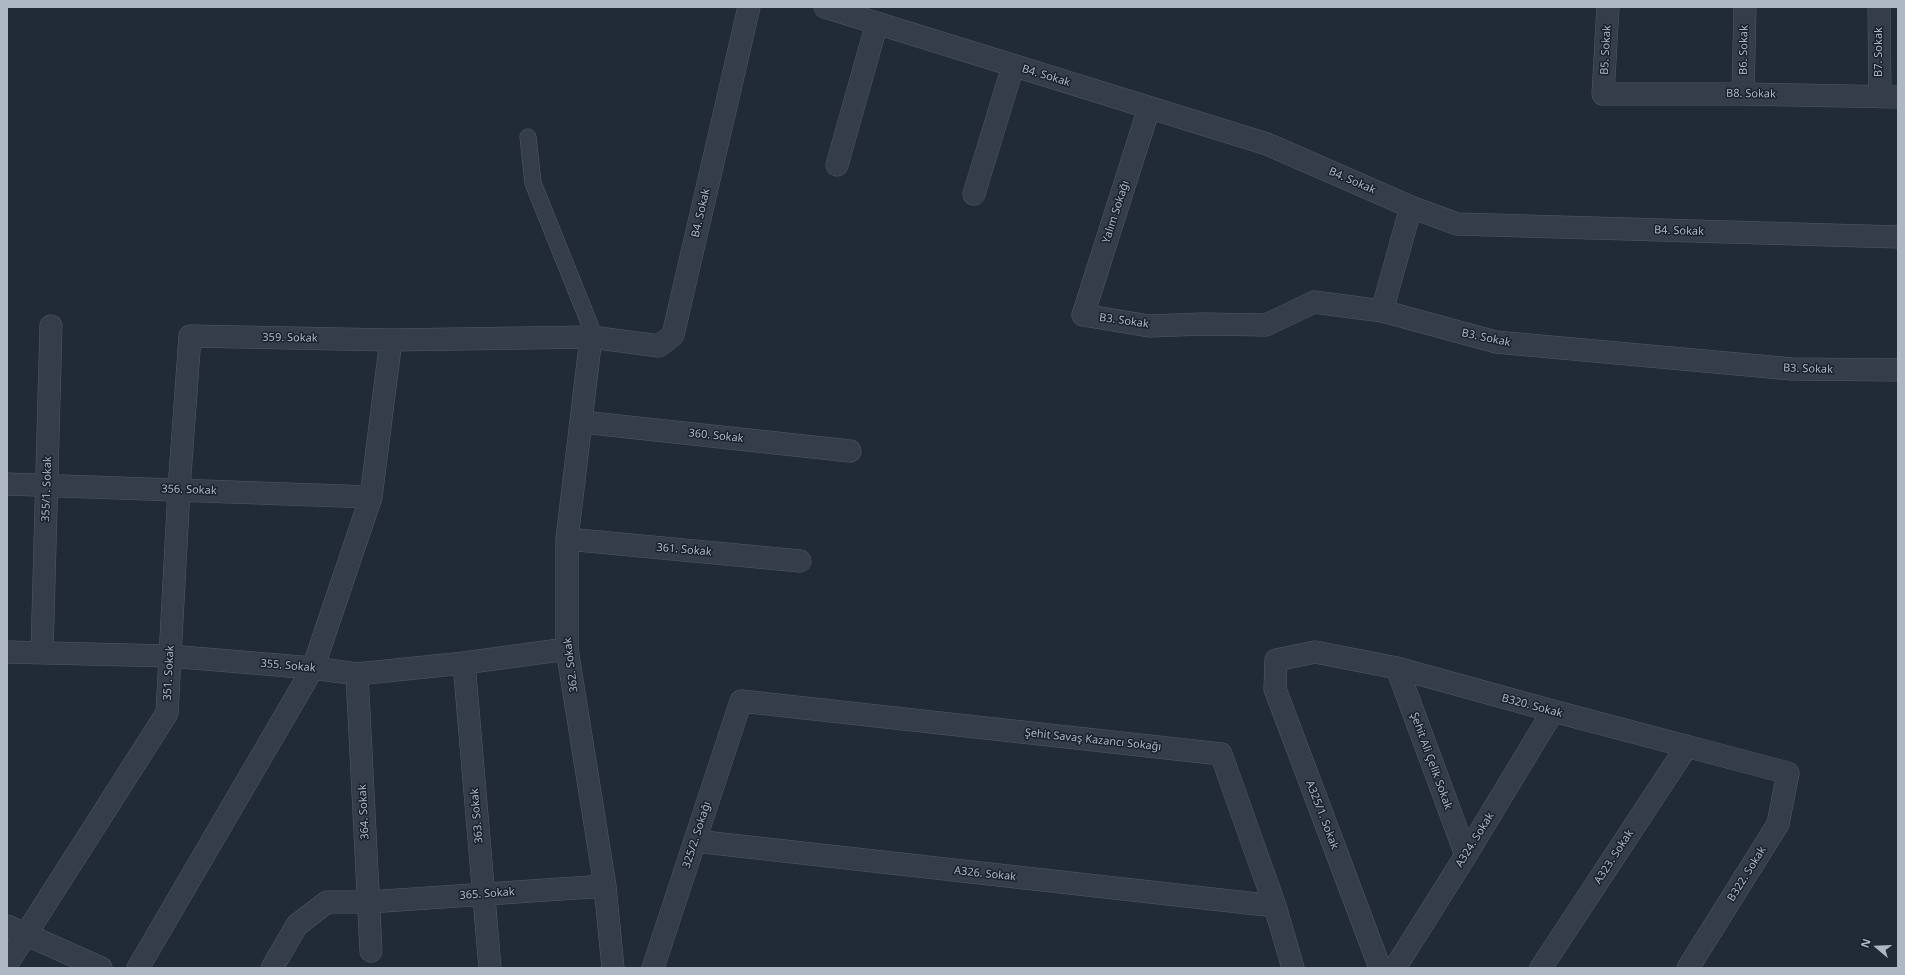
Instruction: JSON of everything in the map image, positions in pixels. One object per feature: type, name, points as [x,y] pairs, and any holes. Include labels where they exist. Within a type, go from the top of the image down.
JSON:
[{"type":"street","name":"B4. Sokak","points":[[391,340],[591,338],[659,346],[673,335],[749,7]]},
{"type":"street","name":"B4. Sokak","points":[[825,7],[1267,144],[1411,207],[1457,224],[1898,237]]},
{"type":"street","name":"B5. Sokak","points":[[1603,94],[1608,7]]},
{"type":"street","name":"B6. Sokak","points":[[1743,94],[1745,7]]},
{"type":"street","name":"B7. Sokak","points":[[1879,7],[1889,97]]},
{"type":"street","points":[[837,165],[877,23]]},
{"type":"street","points":[[974,194],[1013,66]]},
{"type":"street","name":"B8. Sokak","points":[[1603,94],[1743,94],[1889,97]]},
{"type":"street","name":"Yalım Sokağı","points":[[1083,315],[1149,108]]},
{"type":"street","points":[[1382,311],[1411,207]]},
{"type":"street","name":"B3. Sokak","points":[[1083,315],[1149,326],[1204,324],[1266,325],[1314,302],[1382,311],[1496,342],[1792,369],[1898,370]]},
{"type":"street","name":"355/1. Sokak","points":[[42,653],[48,484],[51,326]]},
{"type":"street","name":"359. Sokak","points":[[190,336],[391,340]]},
{"type":"street","name":"351. Sokak","points":[[7,964],[16,930],[167,713],[179,489],[190,336]]},
{"type":"street","name":"362. Sokak","points":[[591,338],[567,539],[567,649],[605,886],[613,968]]},
{"type":"street","points":[[138,968],[312,668],[371,497],[391,340]]},
{"type":"street","name":"360. Sokak","points":[[582,422],[850,451]]},
{"type":"street","name":"356. Sokak","points":[[7,484],[48,484],[371,497]]},
{"type":"street","name":"361. Sokak","points":[[567,539],[800,561]]},
{"type":"street","name":"355. Sokak","points":[[7,652],[170,656],[312,668],[357,674],[464,663],[567,649]]},
{"type":"street","name":"B320. Sokak","points":[[1276,660],[1315,652],[1397,668],[1553,712],[1788,773]]},
{"type":"street","name":"A325/1. Sokak","points":[[1276,660],[1276,690],[1380,968]]},
{"type":"street","name":"363. Sokak","points":[[464,663],[490,968]]},
{"type":"street","name":"Şehit Ali Çelik Sokak","points":[[1397,668],[1466,855]]},
{"type":"street","name":"364. Sokak","points":[[357,674],[371,951]]},
{"type":"street","name":"325/2. Sokağı","points":[[653,968],[741,701]]},
{"type":"street","name":"Şehit Savaş Kazancı Sokağı","points":[[741,701],[1221,754],[1275,906],[1293,968]]},
{"type":"street","name":"A324. Sokak","points":[[1395,968],[1553,712]]},
{"type":"street","name":"A323. Sokak","points":[[1541,968],[1687,746]]},
{"type":"street","name":"B322. Sokak","points":[[1688,968],[1778,824],[1788,773]]},
{"type":"street","name":"A326. Sokak","points":[[695,841],[1275,906]]},
{"type":"street","name":"365. Sokak","points":[[272,968],[297,925],[327,902],[369,902],[605,886]]},
{"type":"street","points":[[16,930],[101,968]]},
{"type":"lane","points":[[528,137],[534,183],[590,325],[591,338]]}]
